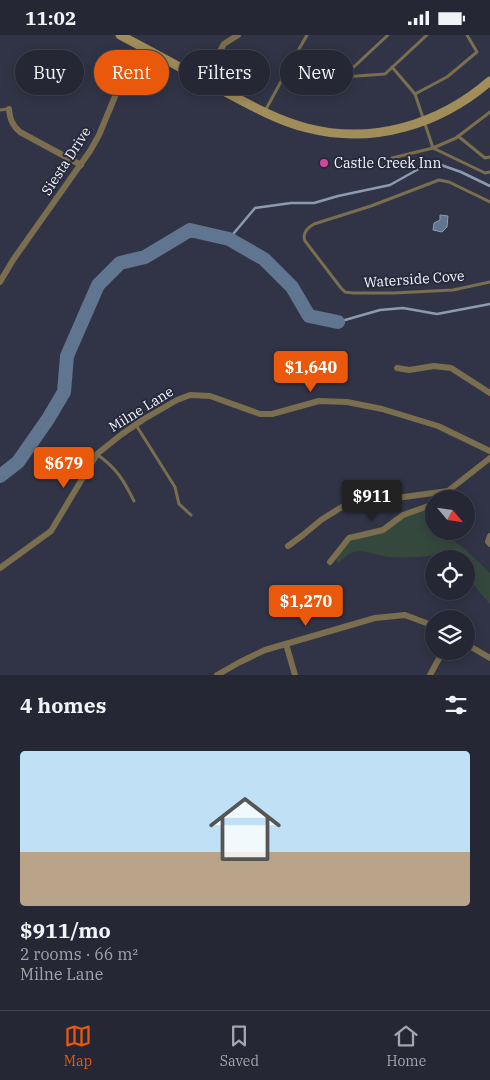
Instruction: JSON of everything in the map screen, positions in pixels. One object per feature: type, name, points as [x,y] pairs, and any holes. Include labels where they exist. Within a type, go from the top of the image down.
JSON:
[{"type":"street","points":[[120,35],[179,67]]},
{"type":"street","points":[[221,50],[224,45],[238,35]]},
{"type":"street","name":"Siesta Drive","points":[[0,283],[13,260],[81,165],[99,135],[116,94],[142,47]]},
{"type":"street","points":[[231,95],[264,113],[306,128],[334,133],[377,133],[424,122],[450,110],[472,96],[490,81]]},
{"type":"street","points":[[9,109],[10,119],[14,127],[20,132],[81,165]]},
{"type":"street","points":[[397,367],[409,370],[434,366],[451,368],[490,393]]},
{"type":"street","name":"Milne Lane","points":[[0,569],[51,531],[97,454],[136,425],[177,400],[190,395],[210,396],[260,414],[272,414],[319,401],[347,402],[382,409],[438,426],[490,451]]},
{"type":"street","points":[[449,490],[490,457]]},
{"type":"street","points":[[288,546],[321,520],[345,505],[425,494]]},
{"type":"street","points":[[330,562],[349,538],[383,530],[403,515],[425,507]]},
{"type":"street","points":[[490,536],[488,542],[490,544]]},
{"type":"street","points":[[218,675],[253,655],[375,618],[405,615],[425,623]]},
{"type":"street","points":[[286,644],[295,675]]},
{"type":"street","points":[[475,649],[490,658]]},
{"type":"street","points":[[430,675],[438,660]]},
{"type":"lane","points":[[298,50],[307,35]]},
{"type":"lane","points":[[353,68],[388,35]]},
{"type":"lane","points":[[353,76],[385,74],[427,35]]},
{"type":"lane","points":[[415,94],[447,77],[477,52],[467,35]]},
{"type":"lane","points":[[392,67],[415,94],[433,148],[485,173],[490,172]]},
{"type":"lane","points":[[264,113],[280,83]]},
{"type":"lane","points":[[0,110],[9,109]]},
{"type":"lane","points":[[392,158],[433,148],[458,136],[490,112]]},
{"type":"lane","points":[[458,136],[485,158],[489,157]]},
{"type":"lane","name":"Waterside Cove","points":[[490,202],[449,182],[439,180],[314,224],[306,229],[304,236],[305,241],[341,288],[349,293],[394,293],[453,289],[490,282]]},
{"type":"lane","points":[[136,425],[175,487],[176,499],[179,504],[191,515]]},
{"type":"lane","points":[[97,454],[111,464],[134,501]]},
{"type":"green space","points":[[425,509],[425,540],[453,540],[466,550],[425,550],[425,556],[414,557],[390,557],[357,551],[345,557],[339,563],[336,561],[345,544],[412,513]]},
{"type":"green space","points":[[475,559],[490,573],[490,604],[475,586]]},
{"type":"water","points":[[440,215],[448,216],[447,227],[442,232],[433,230],[434,223],[440,220]]},
{"type":"waterway","points":[[229,239],[255,208],[291,203],[314,203],[390,185],[424,166],[441,165],[490,186]]},
{"type":"waterway","points":[[0,476],[18,462],[64,392],[67,356],[98,285],[120,263],[145,257],[190,230],[229,239],[264,259],[292,287],[309,316],[338,322]]},
{"type":"waterway","points":[[338,322],[380,310],[403,308],[437,314],[490,304]]},
{"type":"place","name":"Castle Creek Inn","points":[[324,163]]}]
